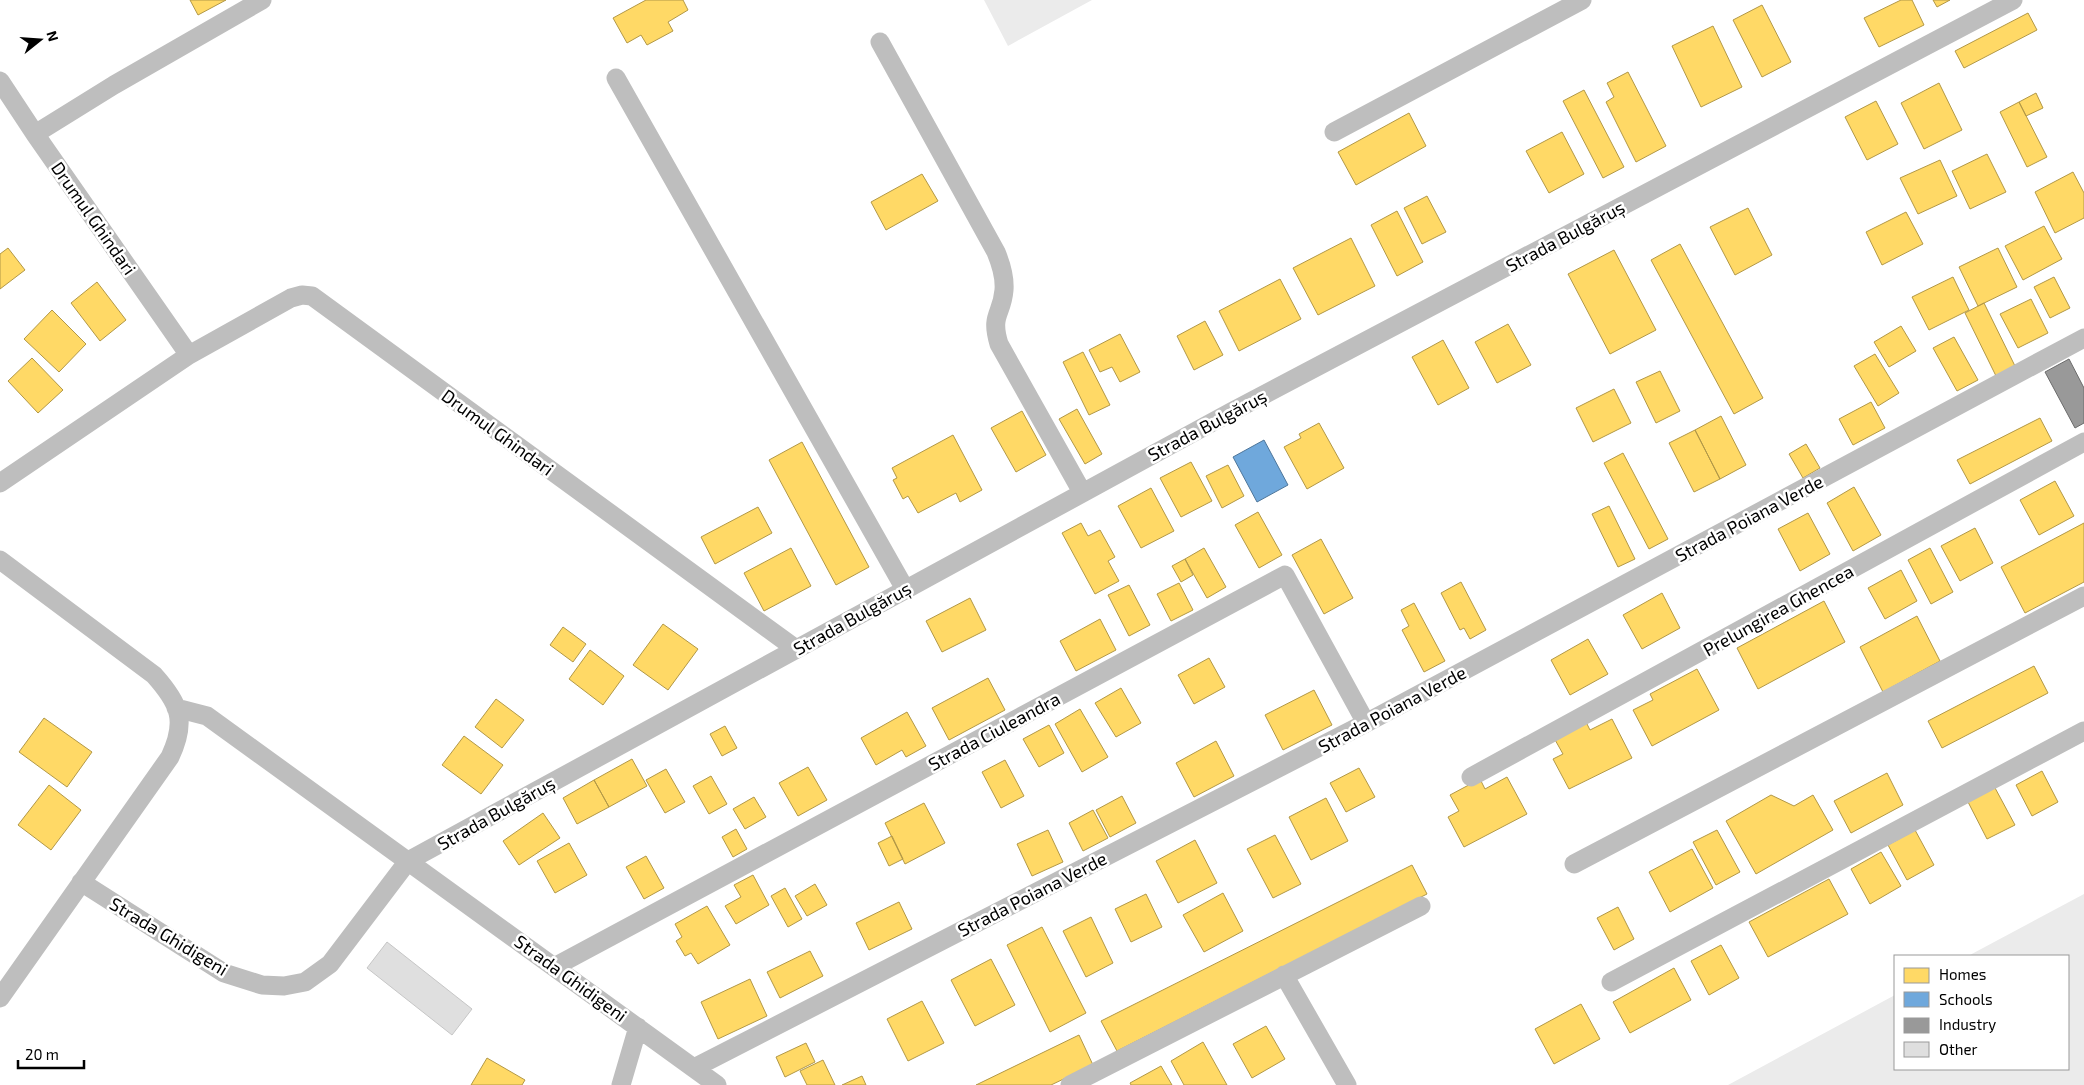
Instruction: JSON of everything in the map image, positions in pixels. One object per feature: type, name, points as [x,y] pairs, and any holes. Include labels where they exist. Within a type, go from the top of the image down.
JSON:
[{"type":"street","points":[[35,134],[114,85],[262,0]]},
{"type":"street","points":[[1334,132],[1582,0]]},
{"type":"street","name":"Strada Bulgăruș","points":[[408,861],[1082,492],[2013,0]]},
{"type":"street","points":[[880,42],[996,252],[1003,276],[1004,292],[996,314],[994,328],[999,344],[1082,492]]},
{"type":"street","points":[[616,78],[905,589]]},
{"type":"street","name":"Drumul Ghindari","points":[[0,80],[35,134],[189,355]]},
{"type":"street","name":"Drumul Ghindari","points":[[0,484],[189,355],[291,298],[302,295],[312,296],[796,649]]},
{"type":"street","name":"Strada Poiana Verde","points":[[694,1068],[1362,725],[2084,338]]},
{"type":"street","name":"Prelungirea Ghencea","points":[[1471,776],[2084,442]]},
{"type":"street","points":[[0,560],[154,676],[170,692],[180,722],[180,737],[170,757],[1,996]]},
{"type":"street","name":"Strada Ciuleandra","points":[[554,967],[1285,575],[1362,725]]},
{"type":"street","points":[[1574,864],[2084,596]]},
{"type":"street","points":[[176,708],[207,716],[408,861]]},
{"type":"street","points":[[1611,982],[2084,731]]},
{"type":"street","name":"Strada Ghidigeni","points":[[81,882],[224,973],[262,985],[284,986],[304,982],[330,964],[408,861],[717,1085]]},
{"type":"street","points":[[1070,1085],[1421,906]]},
{"type":"street","points":[[1284,975],[1347,1085]]},
{"type":"street","points":[[621,1085],[638,1026]]},
{"type":"shaded area","points":[[984,0],[1092,0],[1008,46]]},
{"type":"shaded area","points":[[2084,894],[2084,1085],[1728,1085],[1894,996],[1894,1070],[2069,1070],[2069,955],[1970,955]]},
{"type":"building: Homes","points":[[190,0],[226,0],[198,15]]},
{"type":"building: Homes","points":[[646,0],[683,0],[688,10],[668,22],[673,31],[647,45],[641,35],[627,43],[613,18]]},
{"type":"building: Homes","points":[[1901,0],[1912,0],[1924,25],[1879,47],[1864,18]]},
{"type":"building: Homes","points":[[1933,0],[1950,0],[1937,7]]},
{"type":"building: Homes","points":[[1762,5],[1791,62],[1762,77],[1733,20]]},
{"type":"building: Homes","points":[[2028,13],[2037,30],[1964,68],[1955,51]]},
{"type":"building: Homes","points":[[1713,26],[1742,87],[1701,107],[1672,46]]},
{"type":"building: Homes","points":[[1628,72],[1666,146],[1636,162],[1606,102],[1614,97],[1607,83]]},
{"type":"building: Homes","points":[[1939,83],[1962,130],[1924,149],[1901,103]]},
{"type":"building: Homes","points":[[1584,90],[1624,167],[1603,178],[1563,101]]},
{"type":"building: Homes","points":[[2036,93],[2043,108],[2026,116],[2019,102]]},
{"type":"building: Homes","points":[[1876,101],[1898,144],[1867,160],[1845,117]]},
{"type":"building: Homes","points":[[2019,102],[2047,157],[2027,167],[2000,112]]},
{"type":"building: Homes","points":[[1409,113],[1426,146],[1356,185],[1338,152]]},
{"type":"building: Homes","points":[[1562,132],[1584,174],[1549,193],[1526,151]]},
{"type":"building: Homes","points":[[1987,154],[2006,192],[1970,209],[1952,171]]},
{"type":"building: Homes","points":[[1940,160],[1957,196],[1918,214],[1900,178]]},
{"type":"building: Homes","points":[[2073,172],[2084,193],[2084,218],[2055,233],[2035,192]]},
{"type":"building: Homes","points":[[922,174],[938,201],[886,230],[871,202]]},
{"type":"building: Homes","points":[[1427,196],[1446,232],[1422,244],[1404,208]]},
{"type":"building: Homes","points":[[1748,208],[1772,255],[1735,275],[1710,227]]},
{"type":"building: Homes","points":[[1397,211],[1423,262],[1397,276],[1371,225]]},
{"type":"building: Homes","points":[[1906,212],[1923,244],[1882,265],[1866,232]]},
{"type":"building: Homes","points":[[2044,226],[2062,259],[2023,280],[2005,246]]},
{"type":"building: Homes","points":[[1351,238],[1375,286],[1318,315],[1293,268]]},
{"type":"building: Homes","points":[[1680,244],[1763,398],[1734,414],[1651,260]]},
{"type":"building: Homes","points":[[8,248],[25,270],[0,289],[0,254]]},
{"type":"building: Homes","points":[[1998,248],[2017,287],[1978,306],[1959,267]]},
{"type":"building: Homes","points":[[1614,250],[1656,330],[1610,354],[1568,274]]},
{"type":"building: Homes","points":[[1953,277],[1969,310],[1929,330],[1912,297]]},
{"type":"building: Homes","points":[[2054,277],[2070,308],[2050,318],[2034,287]]},
{"type":"building: Homes","points":[[1280,279],[1301,319],[1239,351],[1219,311]]},
{"type":"building: Homes","points":[[97,282],[126,320],[100,341],[71,303]]},
{"type":"building: Homes","points":[[2031,299],[2048,333],[2018,348],[2000,314]]},
{"type":"building: Homes","points":[[1984,303],[2015,366],[1996,376],[1965,313]]},
{"type":"building: Homes","points":[[52,310],[86,344],[59,372],[24,339]]},
{"type":"building: Homes","points":[[1205,321],[1223,355],[1194,370],[1177,336]]},
{"type":"building: Homes","points":[[1508,324],[1531,365],[1497,383],[1475,342]]},
{"type":"building: Homes","points":[[1901,326],[1916,351],[1889,367],[1874,342]]},
{"type":"building: Homes","points":[[1120,334],[1140,372],[1120,382],[1112,367],[1100,372],[1089,350]]},
{"type":"building: Homes","points":[[1954,337],[1978,380],[1957,391],[1933,348]]},
{"type":"building: Homes","points":[[1443,340],[1469,388],[1438,405],[1412,357]]},
{"type":"building: Homes","points":[[1083,352],[1110,405],[1089,415],[1063,362]]},
{"type":"building: Homes","points":[[1875,354],[1899,393],[1878,406],[1854,366]]},
{"type":"building: Homes","points":[[32,358],[63,390],[38,413],[8,381]]},
{"type":"building: Homes","points":[[1660,371],[1680,411],[1656,423],[1636,382]]},
{"type":"building: Homes","points":[[1614,389],[1631,423],[1593,442],[1576,408]]},
{"type":"building: Homes","points":[[1871,402],[1885,428],[1853,445],[1839,419]]},
{"type":"building: Homes","points":[[1077,409],[1102,454],[1085,464],[1059,419]]},
{"type":"building: Homes","points":[[1022,411],[1046,455],[1016,472],[991,428]]},
{"type":"building: Homes","points":[[1721,416],[1746,465],[1720,479],[1695,430]]},
{"type":"building: Homes","points":[[2040,418],[2052,441],[1970,484],[1957,460]]},
{"type":"building: Homes","points":[[1319,423],[1344,468],[1307,489],[1284,447],[1301,438],[1299,434]]},
{"type":"building: Homes","points":[[1695,430],[1720,479],[1694,492],[1669,443]]},
{"type":"building: Homes","points":[[953,435],[982,490],[960,502],[956,493],[918,513],[908,496],[903,499],[893,480],[897,478],[892,468]]},
{"type":"building: Homes","points":[[802,442],[869,567],[836,585],[769,460]]},
{"type":"building: Homes","points":[[1806,444],[1820,468],[1803,478],[1789,454]]},
{"type":"building: Homes","points":[[1623,453],[1668,539],[1649,549],[1604,463]]},
{"type":"building: Homes","points":[[1191,462],[1212,501],[1181,517],[1160,478]]},
{"type":"building: Homes","points":[[1228,465],[1244,496],[1222,508],[1206,476]]},
{"type":"building: Homes","points":[[2055,481],[2074,516],[2039,535],[2020,500]]},
{"type":"building: Homes","points":[[1854,487],[1881,535],[1853,551],[1827,503]]},
{"type":"building: Homes","points":[[1151,488],[1174,531],[1141,548],[1118,506]]},
{"type":"building: Homes","points":[[1609,506],[1635,559],[1618,567],[1592,514]]},
{"type":"building: Homes","points":[[758,507],[772,533],[715,564],[701,537]]},
{"type":"building: Homes","points":[[1258,512],[1282,555],[1259,568],[1235,525]]},
{"type":"building: Homes","points":[[1808,513],[1830,554],[1800,571],[1778,529]]},
{"type":"building: Homes","points":[[1081,523],[1088,536],[1100,530],[1115,557],[1108,561],[1119,581],[1095,594],[1062,533]]},
{"type":"building: Homes","points":[[2084,523],[2084,582],[2025,613],[2001,567]]},
{"type":"building: Homes","points":[[1975,528],[1993,563],[1960,581],[1941,546]]},
{"type":"building: Homes","points":[[1321,539],[1353,598],[1324,614],[1292,555]]},
{"type":"building: Homes","points":[[791,548],[811,586],[764,611],[744,573]]},
{"type":"building: Homes","points":[[1204,548],[1226,587],[1207,598],[1185,559]]},
{"type":"building: Homes","points":[[1930,548],[1953,592],[1931,604],[1908,560]]},
{"type":"building: Homes","points":[[1185,559],[1193,575],[1181,582],[1172,566]]},
{"type":"building: Homes","points":[[1901,570],[1917,601],[1885,619],[1868,588]]},
{"type":"building: Homes","points":[[1461,582],[1486,630],[1470,639],[1464,628],[1460,630],[1441,593]]},
{"type":"building: Homes","points":[[1179,583],[1193,610],[1171,621],[1157,594]]},
{"type":"building: Homes","points":[[1129,585],[1150,625],[1129,636],[1108,595]]},
{"type":"building: Homes","points":[[1662,593],[1680,628],[1642,649],[1623,615]]},
{"type":"building: Homes","points":[[970,598],[986,630],[942,652],[926,621]]},
{"type":"building: Homes","points":[[1824,601],[1845,642],[1758,689],[1737,648]]},
{"type":"building: Homes","points":[[1414,603],[1445,661],[1424,672],[1402,630],[1409,626],[1401,610]]},
{"type":"building: Homes","points":[[1917,616],[1940,661],[1883,692],[1860,647]]},
{"type":"building: Homes","points":[[1100,619],[1116,650],[1076,671],[1060,641]]},
{"type":"building: Homes","points":[[663,624],[698,649],[668,690],[633,665]]},
{"type":"building: Homes","points":[[563,627],[586,644],[573,662],[550,645]]},
{"type":"building: Homes","points":[[1588,639],[1608,674],[1570,695],[1551,660]]},
{"type":"building: Homes","points":[[590,650],[624,676],[603,705],[569,679]]},
{"type":"building: Homes","points":[[1209,658],[1225,687],[1194,704],[1178,675]]},
{"type":"building: Homes","points":[[2034,666],[2048,693],[1942,748],[1928,721]]},
{"type":"building: Homes","points":[[1697,669],[1719,710],[1652,746],[1633,710],[1653,700],[1650,694]]},
{"type":"building: Homes","points":[[988,678],[1005,710],[949,740],[932,708]]},
{"type":"building: Homes","points":[[1121,688],[1141,723],[1116,737],[1095,703]]},
{"type":"building: Homes","points":[[1314,690],[1332,725],[1283,750],[1265,715]]},
{"type":"building: Homes","points":[[496,699],[524,720],[502,748],[475,727]]},
{"type":"building: Homes","points":[[1080,709],[1108,757],[1082,772],[1055,724]]},
{"type":"building: Homes","points":[[907,712],[926,746],[906,757],[902,750],[876,765],[861,738]]},
{"type":"building: Homes","points":[[44,718],[92,752],[67,787],[19,752]]},
{"type":"building: Homes","points":[[1612,719],[1632,758],[1569,789],[1553,759],[1563,754],[1554,738],[1586,722],[1590,730]]},
{"type":"building: Homes","points":[[1049,725],[1064,753],[1039,767],[1023,739]]},
{"type":"building: Homes","points":[[725,726],[737,748],[722,756],[710,734]]},
{"type":"building: Homes","points":[[464,736],[503,765],[481,794],[442,765]]},
{"type":"building: Homes","points":[[1216,741],[1234,776],[1194,797],[1176,763]]},
{"type":"building: Homes","points":[[632,759],[647,786],[609,807],[594,780]]},
{"type":"building: Homes","points":[[1005,760],[1024,796],[1001,808],[982,772]]},
{"type":"building: Homes","points":[[808,767],[827,800],[798,816],[779,783]]},
{"type":"building: Homes","points":[[1359,768],[1375,797],[1346,812],[1330,783]]},
{"type":"building: Homes","points":[[666,769],[685,802],[665,813],[646,780]]},
{"type":"building: Homes","points":[[2042,771],[2058,802],[2032,816],[2016,785]]},
{"type":"building: Homes","points":[[1887,773],[1903,805],[1851,833],[1834,801]]},
{"type":"building: Homes","points":[[711,776],[727,804],[709,814],[693,786]]},
{"type":"building: Homes","points":[[1507,777],[1527,814],[1464,847],[1448,817],[1459,811],[1450,795],[1480,779],[1485,789]]},
{"type":"building: Homes","points":[[594,780],[609,807],[577,824],[563,798]]},
{"type":"building: Homes","points":[[49,785],[81,810],[51,850],[18,825]]},
{"type":"building: Homes","points":[[1994,786],[2015,825],[1987,839],[1967,800]]},
{"type":"building: Homes","points":[[1771,795],[1794,806],[1813,795],[1833,830],[1756,874],[1726,821]]},
{"type":"building: Homes","points":[[1122,796],[1136,823],[1110,837],[1096,810]]},
{"type":"building: Homes","points":[[754,797],[766,817],[745,829],[733,809]]},
{"type":"building: Homes","points":[[1326,798],[1348,841],[1311,860],[1289,817]]},
{"type":"building: Homes","points":[[924,803],[945,843],[905,864],[885,823]]},
{"type":"building: Homes","points":[[1093,810],[1108,838],[1083,851],[1069,823]]},
{"type":"building: Homes","points":[[543,813],[560,838],[519,865],[503,841]]},
{"type":"building: Homes","points":[[736,829],[747,849],[733,857],[722,837]]},
{"type":"building: Homes","points":[[1048,830],[1063,862],[1032,876],[1017,844]]},
{"type":"building: Homes","points":[[1717,830],[1740,872],[1716,885],[1693,842]]},
{"type":"building: Homes","points":[[1915,830],[1934,865],[1907,880],[1888,845]]},
{"type":"building: Homes","points":[[1275,835],[1301,884],[1273,898],[1247,849]]},
{"type":"building: Homes","points":[[892,836],[903,859],[889,866],[878,843]]},
{"type":"building: Homes","points":[[1195,840],[1217,883],[1178,903],[1156,861]]},
{"type":"building: Homes","points":[[569,843],[587,875],[555,893],[537,861]]},
{"type":"building: Homes","points":[[1692,849],[1713,888],[1670,912],[1649,872]]},
{"type":"building: Homes","points":[[1881,852],[1901,886],[1870,904],[1851,869]]},
{"type":"building: Homes","points":[[646,856],[664,888],[644,899],[626,867]]},
{"type":"building: Homes","points":[[1412,865],[1427,894],[1117,1051],[1101,1021]]},
{"type":"building: Homes","points":[[753,875],[769,905],[736,924],[725,906],[741,897],[734,885]]},
{"type":"building: Homes","points":[[1829,879],[1848,914],[1768,957],[1749,922]]},
{"type":"building: Homes","points":[[815,884],[827,905],[807,916],[795,896]]},
{"type":"building: Homes","points":[[785,888],[802,919],[788,927],[771,896]]},
{"type":"building: Homes","points":[[1223,893],[1243,931],[1204,952],[1183,915]]},
{"type":"building: Homes","points":[[1146,894],[1162,927],[1131,942],[1115,909]]},
{"type":"building: Homes","points":[[899,902],[912,929],[869,950],[856,923]]},
{"type":"building: Homes","points":[[707,906],[730,945],[698,964],[691,953],[685,956],[676,941],[682,937],[675,924]]},
{"type":"building: Homes","points":[[1618,907],[1634,939],[1614,950],[1597,918]]},
{"type":"building: Homes","points":[[1091,917],[1113,963],[1086,977],[1063,931]]},
{"type":"building: Homes","points":[[1042,927],[1086,1013],[1050,1032],[1007,945]]},
{"type":"building: Homes","points":[[1721,945],[1739,978],[1709,995],[1691,961]]},
{"type":"building: Homes","points":[[810,951],[823,976],[780,998],[767,972]]},
{"type":"building: Homes","points":[[991,959],[1015,1005],[975,1026],[951,980]]},
{"type":"building: Homes","points":[[1674,968],[1691,1000],[1630,1033],[1613,1002]]},
{"type":"building: Homes","points":[[750,979],[767,1016],[718,1039],[701,1002]]},
{"type":"building: Homes","points":[[922,1001],[944,1043],[908,1061],[887,1019]]},
{"type":"building: Homes","points":[[1581,1004],[1600,1039],[1554,1064],[1535,1029]]},
{"type":"building: Homes","points":[[1266,1026],[1285,1059],[1252,1078],[1233,1044]]},
{"type":"building: Homes","points":[[1079,1035],[1093,1065],[1051,1085],[976,1085]]},
{"type":"building: Homes","points":[[1203,1042],[1227,1085],[1184,1085],[1171,1061]]},
{"type":"building: Homes","points":[[806,1043],[815,1062],[785,1077],[776,1057]]},
{"type":"building: Homes","points":[[487,1058],[525,1080],[522,1085],[471,1085]]},
{"type":"building: Homes","points":[[823,1060],[835,1085],[807,1085],[800,1071]]},
{"type":"building: Homes","points":[[1161,1066],[1172,1085],[1131,1085],[1130,1083]]},
{"type":"building: Homes","points":[[862,1076],[866,1085],[842,1085]]},
{"type":"building: Schools","points":[[1264,440],[1288,485],[1257,502],[1233,457]]},
{"type":"building: Industry","points":[[2069,359],[2084,388],[2084,423],[2075,428],[2045,372]]},
{"type":"building: Other","points":[[387,942],[472,1009],[452,1035],[367,968]]}]
